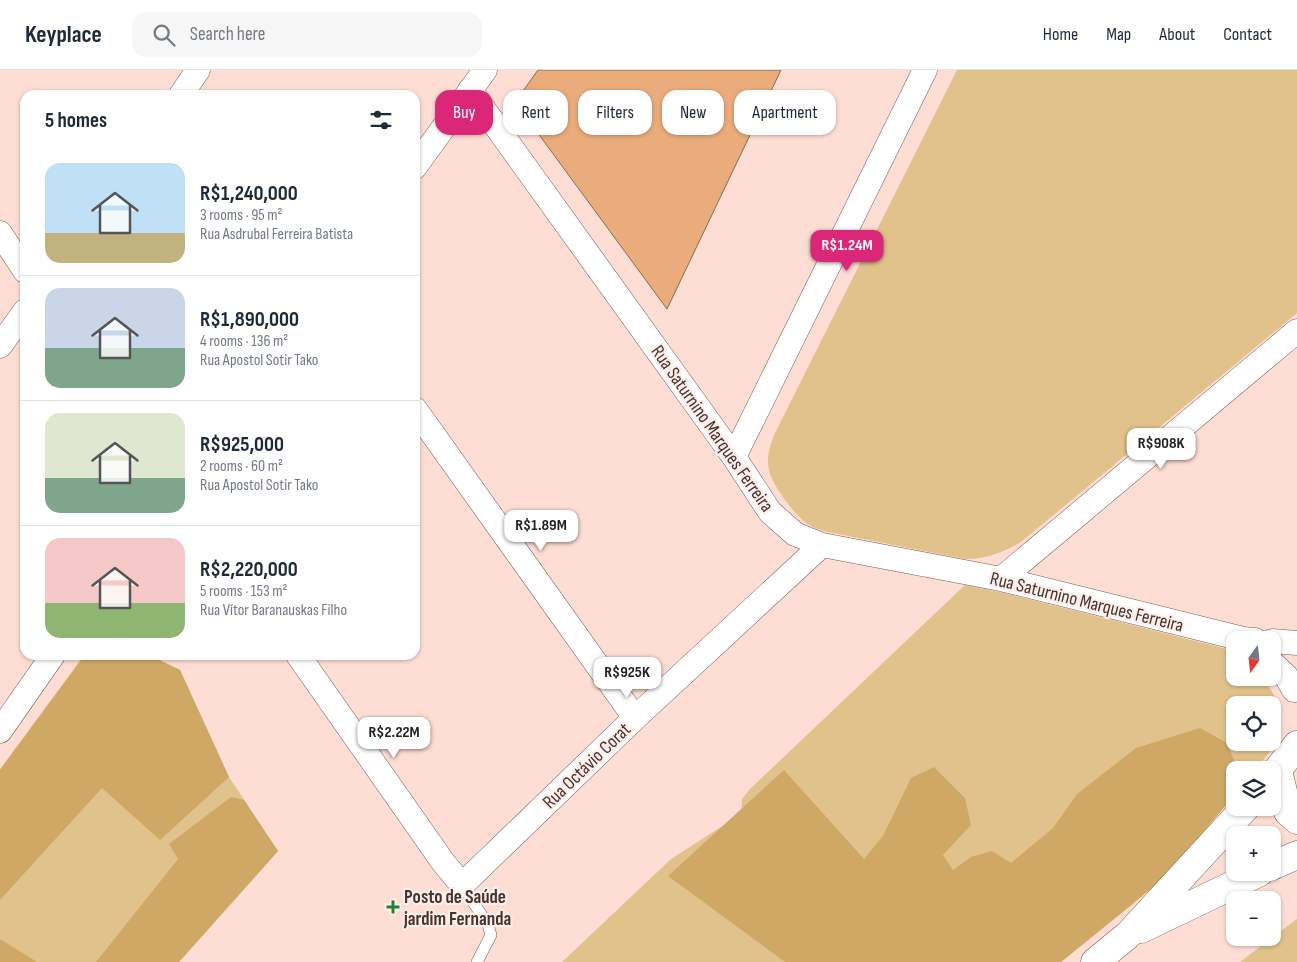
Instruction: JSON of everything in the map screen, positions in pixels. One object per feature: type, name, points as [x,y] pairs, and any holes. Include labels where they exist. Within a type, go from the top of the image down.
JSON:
[{"type":"main road","points":[[1281,766],[1297,745]]},
{"type":"main road","points":[[1281,792],[1288,812],[1297,820]]},
{"type":"main road","points":[[1095,962],[1128,935],[1238,816]]},
{"type":"main road","points":[[1281,862],[1297,855]]},
{"type":"main road","points":[[1128,935],[1241,881]]},
{"type":"street","points":[[184,90],[198,70]]},
{"type":"street","points":[[470,90],[485,70]]},
{"type":"street","points":[[734,457],[925,70]]},
{"type":"street","name":"Rua Saturnino Marques Ferreira","points":[[493,122],[734,457],[770,512],[795,534],[822,545],[1000,579],[1226,635]]},
{"type":"street","points":[[420,160],[438,135]]},
{"type":"street","points":[[0,233],[20,263]]},
{"type":"street","points":[[0,346],[20,318]]},
{"type":"street","points":[[1000,579],[1297,331]]},
{"type":"street","points":[[420,416],[635,718]]},
{"type":"street","name":"Rua Octávio Corat","points":[[462,885],[635,718],[822,545]]},
{"type":"street","points":[[1281,642],[1297,644]]},
{"type":"street","points":[[0,731],[50,660]]},
{"type":"street","points":[[302,660],[443,862],[462,885]]},
{"type":"street","points":[[1281,671],[1296,690]]},
{"type":"lane","points":[[462,885],[488,925],[491,935],[477,962]]},
{"type":"shaded area","points":[[957,70],[1297,70],[1297,313],[1021,542],[994,555],[972,559],[819,530],[806,523],[784,499],[771,476],[768,460],[775,433]]},
{"type":"shaded area","points":[[965,585],[1000,592],[1226,649],[1226,686],[1269,686],[1274,696],[1226,696],[1226,751],[1271,751],[1262,761],[1226,761],[1226,805],[1178,862],[1133,904],[1061,962],[562,962],[671,859],[741,814],[742,799],[750,789]]},
{"type":"shaded area","points":[[80,660],[159,660],[180,670],[229,777],[278,851],[179,962],[0,962],[0,769]]},
{"type":"shaded area","points":[[81,660],[159,660],[180,670],[229,777],[160,840],[102,788],[0,900],[0,770]]},
{"type":"shaded area","points":[[1200,728],[1226,742],[1226,751],[1230,751],[1234,761],[1226,761],[1226,805],[1163,879],[1061,962],[785,962],[668,876],[784,770],[864,859],[883,836],[911,778],[934,767],[965,798],[971,825],[943,855],[953,870],[971,857],[992,851],[1011,863],[1053,828],[1077,794],[1136,748]]},
{"type":"shaded area","points":[[231,797],[244,800],[278,851],[179,962],[96,962],[178,859],[169,844]]},
{"type":"shaded area","points":[[1297,919],[1297,962],[1240,962],[1261,946],[1281,946],[1281,931]]},
{"type":"shaded area","points":[[0,939],[37,962],[0,962]]},
{"type":"building","points":[[538,70],[781,70],[771,90],[734,90],[734,135],[750,135],[667,309],[539,135],[568,135],[568,90],[524,90]]},
{"type":"place","name":"Posto de Saúde jardim Fernanda","points":[[393,907]]}]
